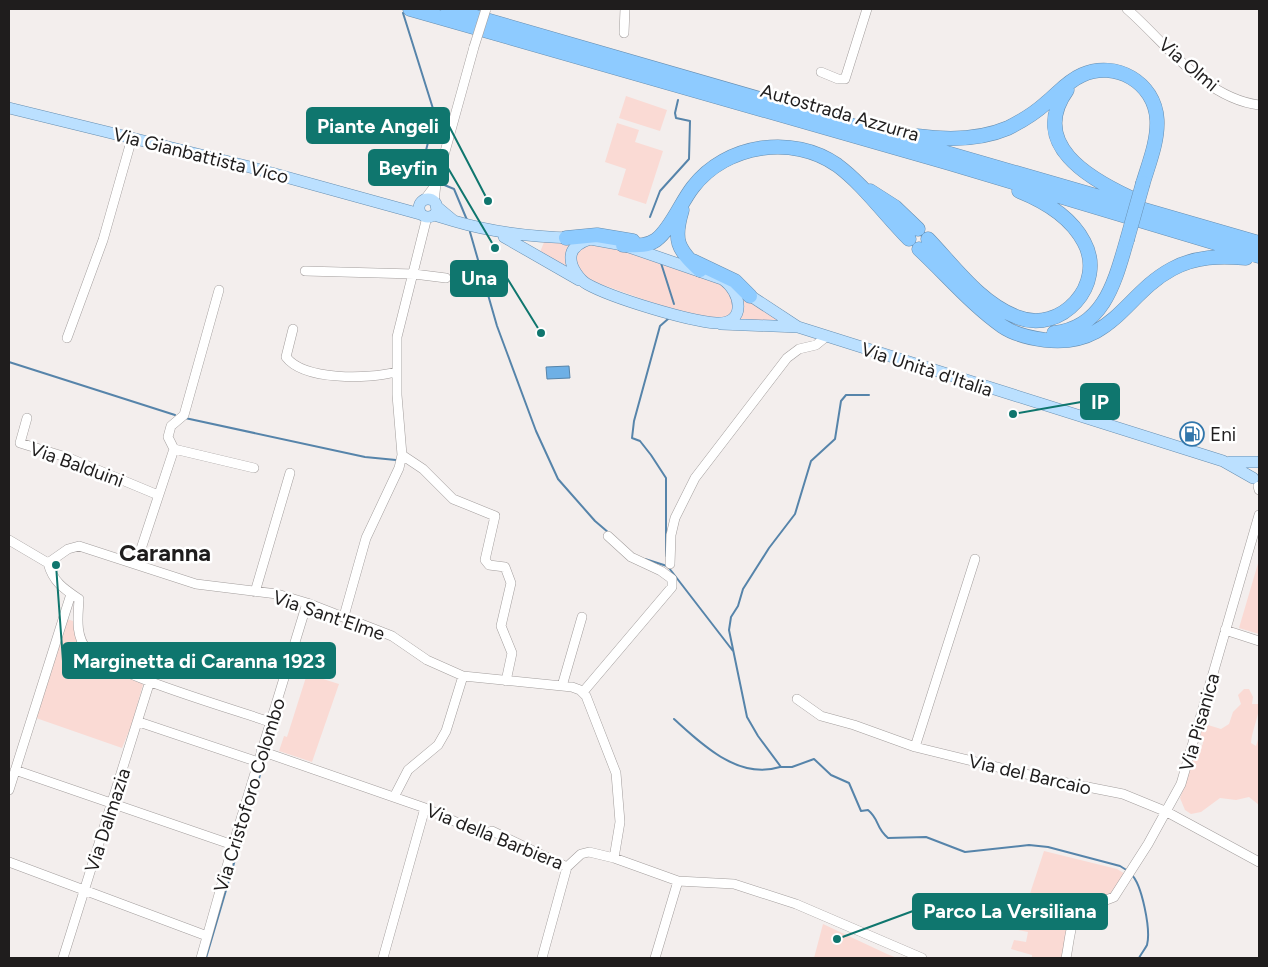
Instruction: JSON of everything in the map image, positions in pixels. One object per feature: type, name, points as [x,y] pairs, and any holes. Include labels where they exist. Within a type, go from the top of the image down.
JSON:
[{"type":"highway","name":"Autostrada Azzurra","points":[[410,9],[949,162],[1259,256]]},
{"type":"highway","name":"Autostrada Azzurra","points":[[448,9],[849,122],[1259,242]]},
{"type":"highway","points":[[849,122],[919,136],[945,139],[976,136],[1007,128],[1031,115],[1080,75],[1099,70],[1116,71],[1141,84],[1155,108],[1156,133],[1116,277],[1107,297],[1097,312],[1078,327],[1063,332],[1032,333],[1007,325],[923,244]]},
{"type":"highway","points":[[1142,182],[1153,132],[1153,112],[1147,97],[1135,83],[1116,75],[1095,74],[1076,82],[1062,97],[1056,116],[1057,138],[1065,153],[1078,168],[1101,184],[1170,217]]},
{"type":"highway","points":[[623,245],[645,245],[654,241],[664,232],[686,197],[700,180],[724,161],[744,152],[774,147],[817,154],[836,164],[858,184],[895,207],[913,234]]},
{"type":"highway","points":[[949,162],[1024,193],[1054,209],[1079,234],[1088,251],[1089,269],[1085,288],[1076,303],[1063,314],[1040,320],[1024,319],[987,306]]},
{"type":"highway","points":[[566,238],[591,235],[633,241],[646,240],[661,229],[672,210],[686,197]]},
{"type":"highway","points":[[686,197],[677,235],[679,247],[700,270]]},
{"type":"highway","points":[[987,306],[1003,326],[1017,334],[1044,340],[1070,340],[1088,335],[1105,327],[1157,280],[1181,265],[1212,257],[1259,260]]},
{"type":"highway","points":[[688,259],[730,278],[750,296]]},
{"type":"main road","name":"Via Gianbattista Vico","points":[[9,108],[392,206],[428,208],[454,221],[496,233]]},
{"type":"main road","points":[[496,233],[590,239]]},
{"type":"main road","points":[[496,233],[586,283]]},
{"type":"main road","points":[[586,283],[572,266],[571,254],[578,244],[590,239]]},
{"type":"main road","name":"Via Unità d'Italia","points":[[590,239],[623,245],[700,270],[731,284],[798,327],[1223,461],[1257,485]]},
{"type":"main road","name":"Via Unità d'Italia","points":[[586,283],[647,306],[717,323],[732,326],[798,327]]},
{"type":"main road","points":[[717,323],[730,319],[738,309],[739,298],[731,284]]},
{"type":"main road","points":[[1223,461],[1258,461],[1254,468],[1257,485]]},
{"type":"street","points":[[344,616],[366,538],[399,468],[402,455],[396,372],[397,337],[414,274],[428,208],[486,9]]},
{"type":"street","points":[[624,33],[625,9]]},
{"type":"street","points":[[821,72],[838,79],[845,78],[867,9]]},
{"type":"street","name":"Via Olmi","points":[[1127,9],[1204,81],[1228,95],[1259,105]]},
{"type":"street","points":[[67,338],[103,240],[132,138]]},
{"type":"street","points":[[305,271],[414,274],[446,278]]},
{"type":"street","points":[[136,564],[174,449],[168,437],[171,426],[184,415],[219,290]]},
{"type":"street","points":[[293,329],[286,357],[293,365],[337,377],[378,377],[396,372]]},
{"type":"street","points":[[670,564],[671,535],[675,518],[694,478],[787,358],[799,349],[816,345],[827,336]]},
{"type":"street","name":"Via Balduini","points":[[27,418],[20,443],[69,458],[158,495]]},
{"type":"street","points":[[174,449],[254,468]]},
{"type":"street","points":[[402,455],[423,469],[453,500],[495,516],[485,560],[490,565],[505,567],[509,573],[511,583],[501,626],[512,653],[506,681]]},
{"type":"street","points":[[255,592],[290,474]]},
{"type":"street","name":"Via Pisanica","points":[[1066,958],[1074,918],[1080,906],[1086,901],[1108,901],[1114,897],[1167,812],[1181,784],[1259,514]]},
{"type":"street","points":[[608,536],[631,557],[672,579],[672,587],[582,691],[616,772],[620,822],[614,858]]},
{"type":"street","points":[[9,540],[48,563],[52,577],[79,599],[78,631],[86,650],[101,661],[150,681],[270,722]]},
{"type":"street","name":"Via Sant'Elme","points":[[48,563],[68,549],[79,546],[196,584],[277,594],[307,603],[392,636],[426,660],[463,676],[562,686],[582,691]]},
{"type":"street","points":[[915,747],[976,559]]},
{"type":"street","points":[[9,790],[71,594]]},
{"type":"street","name":"Via Cristoforo Colombo","points":[[200,958],[307,603]]},
{"type":"street","points":[[562,686],[582,617]]},
{"type":"street","points":[[1225,630],[1259,641]]},
{"type":"street","points":[[394,797],[408,770],[438,746],[446,731],[463,676]]},
{"type":"street","name":"Via Dalmazia","points":[[63,958],[139,722],[150,681]]},
{"type":"street","name":"Via del Barcaio","points":[[797,699],[821,716],[854,725],[915,747],[1042,778],[1112,792],[1167,812],[1259,862]]},
{"type":"street","points":[[139,722],[258,762]]},
{"type":"street","name":"Via della Barbiera","points":[[262,751],[425,808],[485,835],[492,831],[567,867],[581,854],[589,852],[614,858],[678,881],[734,884],[796,904],[922,958]]},
{"type":"street","points":[[15,770],[233,845]]},
{"type":"street","points":[[383,958],[425,808]]},
{"type":"street","points":[[9,862],[207,936]]},
{"type":"street","points":[[542,958],[567,867]]},
{"type":"street","points":[[655,958],[678,881]]},
{"type":"shaded area","points":[[626,96],[667,110],[660,131],[619,118]]},
{"type":"shaded area","points":[[617,123],[639,130],[635,142],[663,151],[646,204],[618,195],[626,169],[605,162]]},
{"type":"shaded area","points":[[545,240],[576,243],[574,273],[540,252]]},
{"type":"shaded area","points":[[584,244],[611,246],[720,282],[735,299],[730,315],[720,319],[676,311],[589,280],[575,266],[575,252]]},
{"type":"shaded area","points":[[741,294],[783,323],[732,322]]},
{"type":"shaded area","points":[[1259,560],[1259,634],[1239,628]]},
{"type":"shaded area","points":[[67,619],[73,621],[75,636],[87,657],[106,670],[143,684],[132,724],[122,748],[36,718]]},
{"type":"shaded area","points":[[307,674],[339,684],[312,762],[279,751],[284,736],[287,737]]},
{"type":"shaded area","points":[[1244,689],[1249,689],[1253,697],[1252,704],[1259,704],[1251,743],[1256,746],[1259,736],[1259,805],[1249,797],[1236,800],[1220,798],[1201,812],[1191,814],[1185,810],[1180,798],[1196,753],[1203,744],[1200,732],[1208,725],[1221,729],[1229,724],[1233,712],[1241,704],[1238,695]]},
{"type":"shaded area","points":[[1044,851],[1117,869],[1127,875],[1113,893],[1105,896],[1083,897],[1077,903],[1063,958],[1032,958],[1032,955],[1011,949],[1014,940],[1026,942],[1028,932],[1018,930]]},
{"type":"shaded area","points":[[823,924],[887,954],[897,958],[814,958]]},
{"type":"water","points":[[569,366],[570,378],[547,379],[546,367]]},
{"type":"waterway","points":[[403,13],[435,115],[422,166],[424,175],[430,180]]},
{"type":"waterway","points":[[650,217],[660,191],[689,159],[690,121],[676,118],[675,113],[678,100]]},
{"type":"waterway","points":[[442,184],[454,189],[467,220]]},
{"type":"waterway","points":[[470,232],[497,326],[536,431],[558,479],[595,521],[609,533]]},
{"type":"waterway","points":[[661,263],[674,304]]},
{"type":"waterway","points":[[666,556],[666,478],[640,441],[632,438],[634,421],[660,326],[668,319]]},
{"type":"waterway","points":[[9,362],[175,415]]},
{"type":"waterway","points":[[869,395],[846,395],[841,401],[835,439],[811,461],[795,514],[769,548],[743,589],[738,606],[731,617],[729,630],[747,717],[758,736],[781,767],[792,767],[814,759],[831,775],[849,783],[861,811],[868,810],[888,838],[926,837],[965,852],[1029,845],[1048,847],[1120,866],[1128,871]]},
{"type":"waterway","points":[[185,418],[365,457],[396,460]]},
{"type":"waterway","points":[[645,559],[667,566]]},
{"type":"waterway","points":[[669,568],[733,651]]},
{"type":"waterway","points":[[674,719],[722,758],[750,769],[765,770],[780,767]]},
{"type":"waterway","points":[[206,958],[265,758]]},
{"type":"waterway","points":[[1131,874],[1139,887],[1148,929],[1147,945],[1139,958]]},
{"type":"place","name":"Piante Angeli","points":[[488,201]]},
{"type":"place","name":"Beyfin","points":[[495,248]]},
{"type":"place","name":"Una","points":[[541,333]]},
{"type":"place","name":"IP","points":[[1013,414]]},
{"type":"place","name":"Eni","points":[[1192,434]]},
{"type":"place","name":"Marginetta di Caranna 1923","points":[[56,565]]},
{"type":"place","name":"Parco La Versiliana","points":[[837,939]]},
{"type":"district","name":"Caranna","points":[[165,553]]}]
